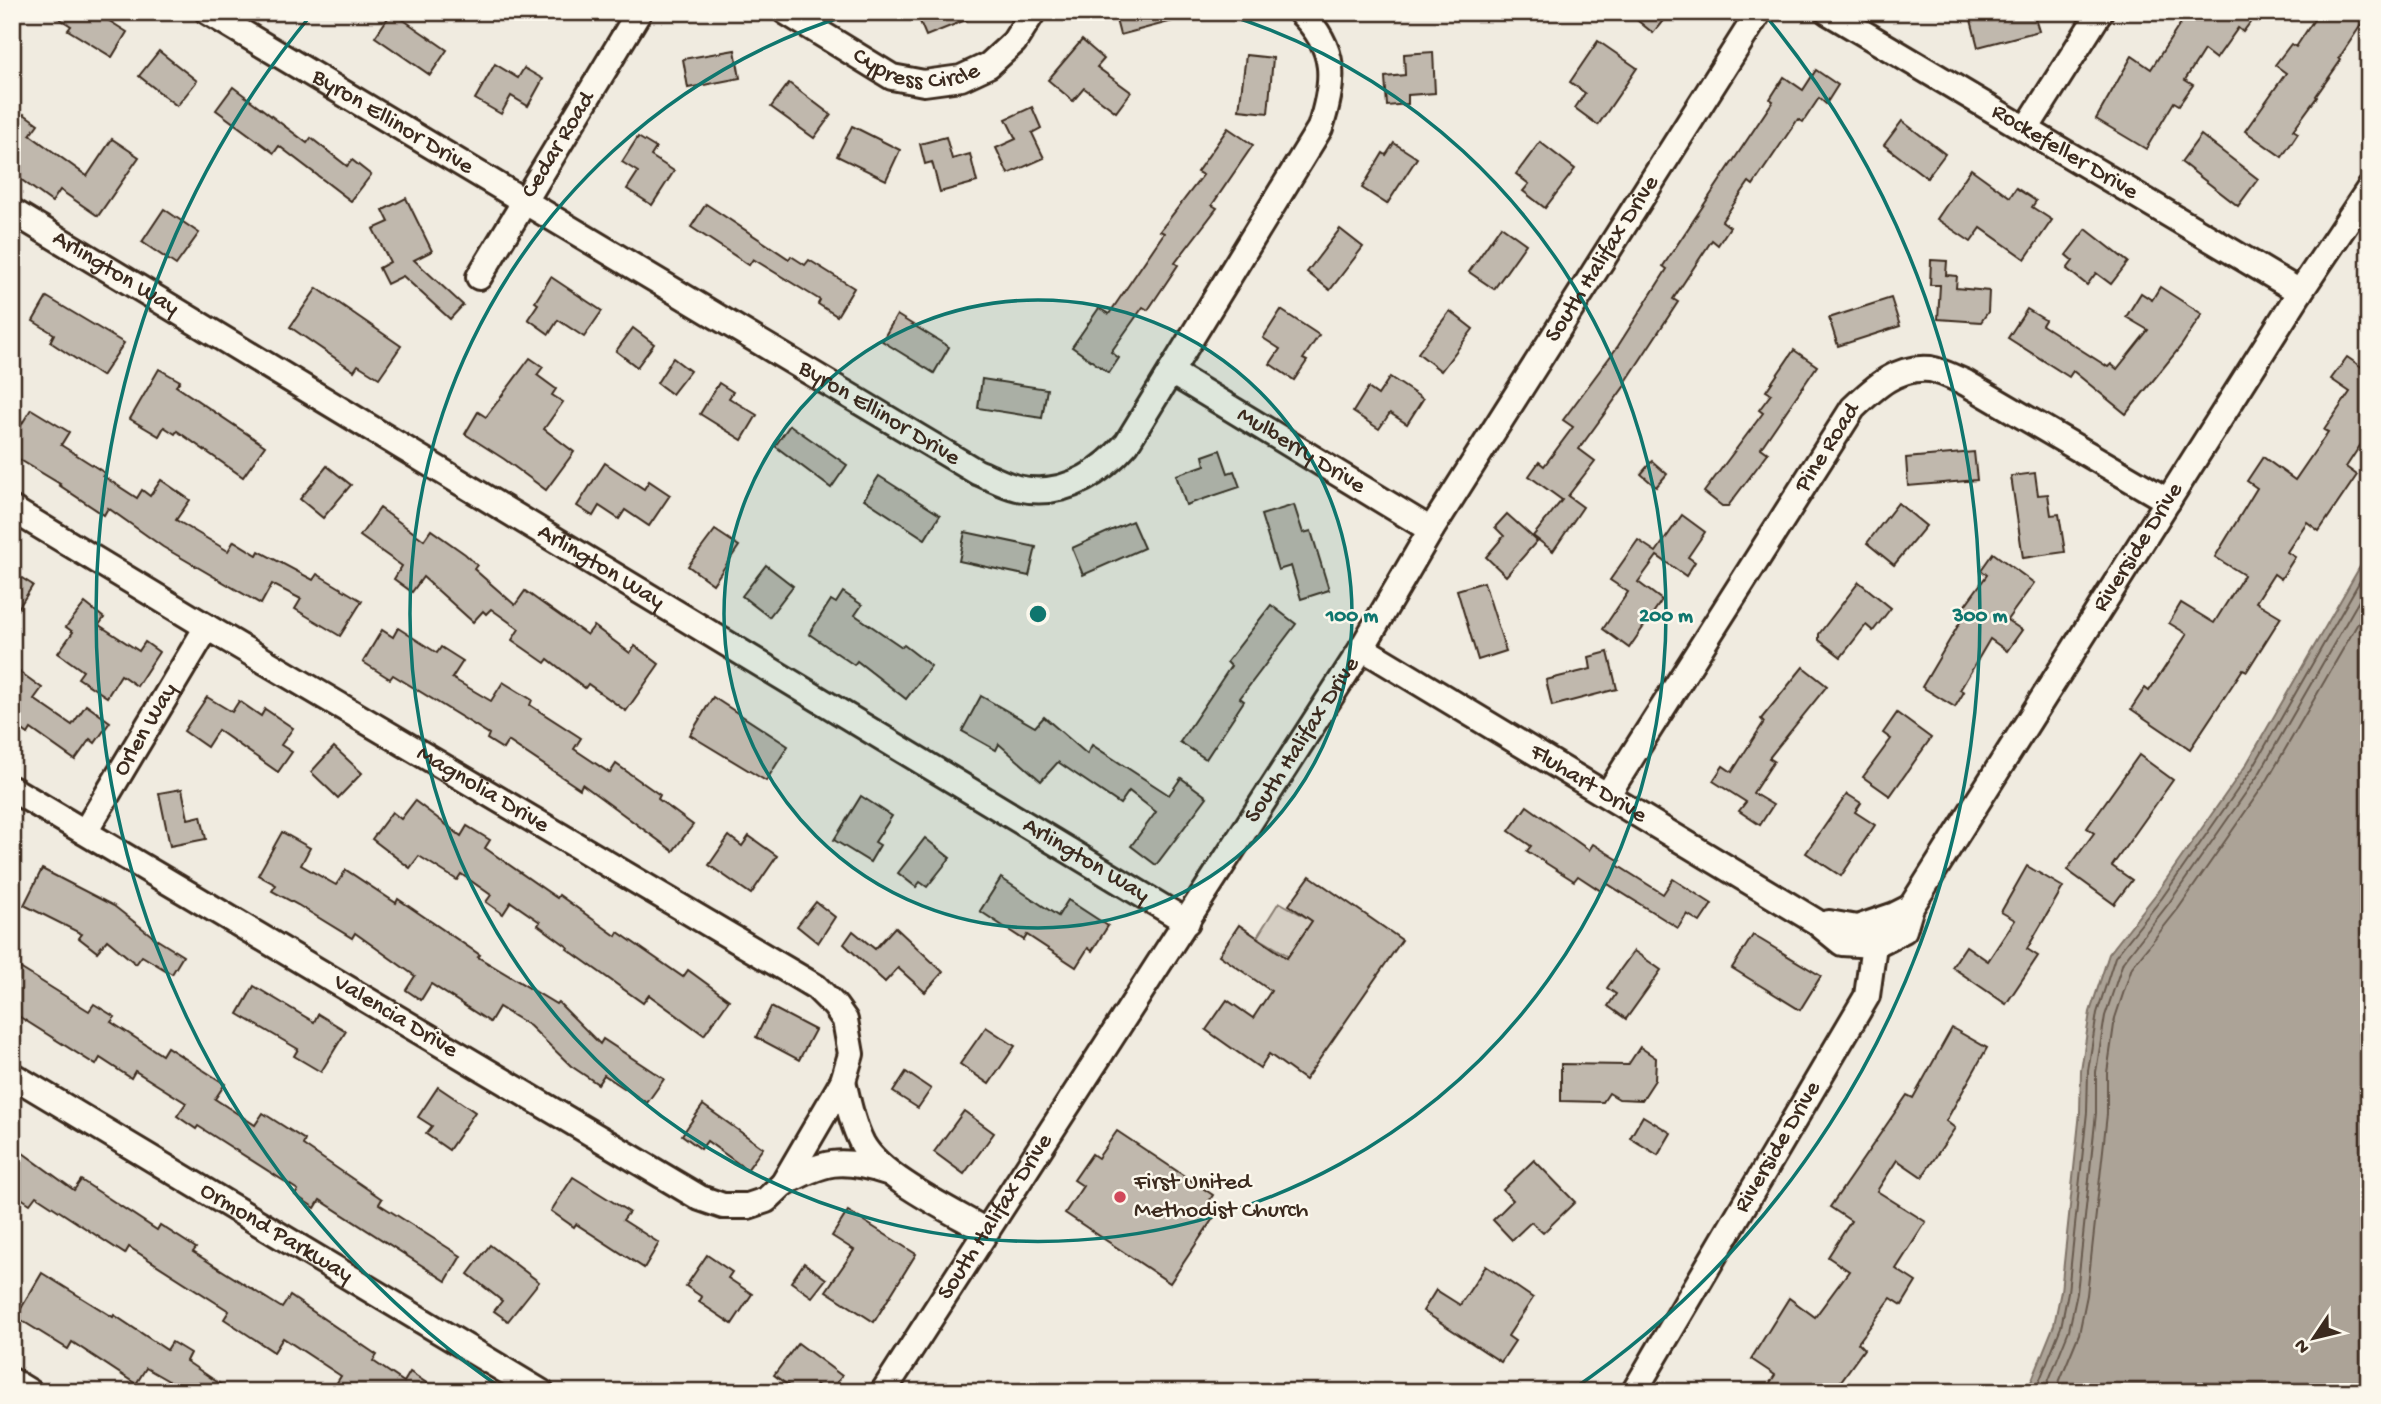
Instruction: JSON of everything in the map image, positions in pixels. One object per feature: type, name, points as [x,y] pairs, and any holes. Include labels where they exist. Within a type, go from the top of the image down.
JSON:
[{"type":"street","name":"Byron Ellinor Drive","points":[[208,12],[526,200],[976,472],[1016,488],[1045,492],[1071,487],[1112,461],[1127,443],[1320,128],[1329,101],[1332,78],[1328,51],[1315,27],[1300,12]]},
{"type":"street","name":"Cedar Road","points":[[479,277],[639,12]]},
{"type":"street","name":"Cypress Circle","points":[[786,12],[892,77],[924,83],[961,78],[989,65],[1014,42],[1033,12]]},
{"type":"street","name":"South Halifax Drive","points":[[883,1392],[1362,649],[1431,530],[1759,12]]},
{"type":"street","name":"Rockefeller Drive","points":[[1828,12],[2300,292]]},
{"type":"street","points":[[2026,129],[2099,12]]},
{"type":"street","name":"Riverside Drive","points":[[1634,1392],[1867,996],[1874,945],[1904,930],[1910,907],[2300,292],[2369,189]]},
{"type":"street","name":"Arlington Way","points":[[12,211],[1187,922]]},
{"type":"street","name":"Pine Road","points":[[1608,794],[1853,408],[1877,385],[1903,371],[1931,369],[1966,383],[2168,501]]},
{"type":"street","name":"Mulberry Drive","points":[[1171,372],[1431,530]]},
{"type":"street","name":"Magnolia Drive","points":[[12,509],[816,987],[845,1020],[851,1054],[843,1081],[816,1128]]},
{"type":"street","name":"Orlen Way","points":[[85,832],[207,627]]},
{"type":"street","name":"Fluhart Drive","points":[[1362,649],[1608,794],[1815,921],[1842,943],[1874,945]]},
{"type":"street","name":"Valencia Drive","points":[[12,789],[700,1198],[723,1206],[748,1206],[766,1200],[783,1184],[810,1169],[833,1163],[858,1162],[887,1172],[986,1231]]},
{"type":"street","name":"Fluhart Drive","points":[[1815,921],[1857,928],[1910,907]]},
{"type":"street","name":"Ormond Parkway","points":[[12,1075],[541,1392]]},
{"type":"street","name":"Valencia Drive","points":[[843,1081],[852,1118],[864,1146],[887,1172]]},
{"type":"street","name":"Valencia Drive","points":[[783,1184],[816,1128]]},
{"type":"street","points":[[12,1381],[30,1392]]},
{"type":"shaded area","points":[[1279,902],[1316,923],[1294,959],[1257,937]]},
{"type":"water","points":[[2369,551],[2369,1392],[2027,1392],[2054,1325],[2061,1291],[2080,1112],[2081,1071],[2090,1012],[2109,954],[2156,894],[2246,765]]},
{"type":"building","points":[[49,12],[95,12],[127,32],[112,57],[68,30],[71,26]]},
{"type":"building","points":[[392,12],[447,50],[430,75],[375,37]]},
{"type":"building","points":[[916,12],[983,12],[983,13],[926,36]]},
{"type":"building","points":[[1114,12],[1183,12],[1184,18],[1120,35]]},
{"type":"building","points":[[1627,12],[1670,12],[1653,33]]},
{"type":"building","points":[[1969,12],[2033,12],[2039,31],[1978,47]]},
{"type":"building","points":[[2188,12],[2258,12],[2243,32],[2238,28],[2216,59],[2204,50],[2185,80],[2193,85],[2179,105],[2174,102],[2146,149],[2096,119],[2132,56],[2151,69]]},
{"type":"building","points":[[2319,12],[2369,13],[2317,97],[2293,130],[2298,133],[2282,157],[2245,131],[2286,73],[2275,65],[2291,44],[2296,47]]},
{"type":"building","points":[[1082,40],[1104,59],[1097,67],[1131,92],[1116,112],[1084,88],[1073,101],[1048,80]]},
{"type":"building","points":[[1598,41],[1637,68],[1598,125],[1575,108],[1585,93],[1570,82]]},
{"type":"building","points":[[735,50],[740,78],[688,88],[683,59]]},
{"type":"building","points":[[159,51],[197,81],[177,106],[139,76]]},
{"type":"building","points":[[1433,52],[1435,93],[1408,95],[1408,104],[1387,106],[1385,77],[1405,75],[1404,54]]},
{"type":"building","points":[[1246,55],[1273,58],[1268,113],[1239,110]]},
{"type":"building","points":[[495,64],[518,78],[524,68],[543,79],[528,106],[511,96],[501,114],[475,99]]},
{"type":"building","points":[[1816,70],[1838,85],[1826,104],[1819,98],[1803,122],[1798,119],[1753,185],[1749,182],[1722,221],[1730,227],[1718,245],[1712,240],[1673,299],[1678,302],[1626,384],[1579,449],[1595,461],[1568,496],[1583,507],[1553,551],[1533,536],[1562,500],[1529,476],[1539,462],[1544,466],[1573,427],[1563,420],[1618,346],[1667,269],[1663,266],[1773,101],[1770,99],[1784,77],[1803,90]]},
{"type":"building","points":[[789,83],[831,115],[814,138],[771,107]]},
{"type":"building","points":[[233,87],[307,143],[311,138],[347,166],[352,160],[371,175],[351,201],[279,146],[274,153],[216,110]]},
{"type":"building","points":[[1032,107],[1041,128],[1032,133],[1044,158],[1008,174],[996,148],[1016,139],[1006,119]]},
{"type":"building","points":[[24,114],[38,124],[30,135],[87,176],[112,139],[139,157],[98,216],[60,190],[52,202],[12,173],[12,122],[16,125]]},
{"type":"building","points":[[1902,121],[1945,154],[1927,178],[1884,145]]},
{"type":"building","points":[[852,126],[900,150],[886,180],[837,156]]},
{"type":"building","points":[[1228,128],[1253,145],[1212,205],[1217,208],[1175,263],[1178,265],[1148,310],[1143,307],[1111,352],[1119,358],[1109,373],[1072,347],[1099,308],[1109,314],[1164,233],[1160,231],[1203,175],[1197,172]]},
{"type":"building","points":[[2201,135],[2258,179],[2238,206],[2181,162]]},
{"type":"building","points":[[638,137],[656,148],[651,156],[674,171],[652,205],[627,189],[638,172],[622,162]]},
{"type":"building","points":[[946,137],[952,159],[970,154],[977,182],[940,192],[932,162],[925,164],[920,144]]},
{"type":"building","points":[[1540,142],[1575,169],[1545,208],[1523,191],[1529,184],[1516,174]]},
{"type":"building","points":[[1394,143],[1417,158],[1387,204],[1362,188],[1383,153],[1386,155]]},
{"type":"building","points":[[1971,169],[2010,197],[2016,188],[2036,201],[2032,207],[2052,220],[2025,259],[1981,228],[1971,242],[1937,219]]},
{"type":"building","points":[[406,198],[432,251],[414,260],[463,305],[450,319],[403,276],[387,284],[379,268],[390,262],[373,229],[389,222],[383,210]]},
{"type":"building","points":[[706,204],[789,259],[791,256],[805,265],[809,260],[854,288],[837,316],[818,304],[820,300],[753,259],[749,265],[691,227]]},
{"type":"building","points":[[164,209],[199,233],[176,265],[142,242]]},
{"type":"building","points":[[1501,226],[1526,244],[1494,289],[1469,272]]},
{"type":"building","points":[[1340,229],[1363,247],[1330,290],[1307,272]]},
{"type":"building","points":[[2086,229],[2128,262],[2111,284],[2096,273],[2087,285],[2067,269],[2073,261],[2066,255]]},
{"type":"building","points":[[1931,260],[1947,261],[1946,275],[1957,276],[1956,288],[1989,291],[1988,312],[1981,322],[1938,319],[1940,285],[1930,285]]},
{"type":"building","points":[[551,277],[602,311],[584,337],[558,320],[549,334],[528,319]]},
{"type":"building","points":[[2160,287],[2202,314],[2181,346],[2126,414],[2073,371],[2069,377],[2008,338],[2027,309],[2045,320],[2042,325],[2108,367],[2111,364],[2117,369],[2148,330],[2126,317],[2141,293],[2152,300]]},
{"type":"building","points":[[317,288],[401,346],[379,378],[358,365],[354,371],[290,327]]},
{"type":"building","points":[[47,297],[124,343],[102,376],[50,342],[54,334],[33,321]]},
{"type":"building","points":[[1891,298],[1900,326],[1838,346],[1829,318]]},
{"type":"building","points":[[1281,310],[1319,335],[1303,359],[1307,361],[1294,380],[1270,364],[1280,349],[1263,338]]},
{"type":"building","points":[[1450,311],[1473,329],[1441,371],[1418,353]]},
{"type":"building","points":[[897,315],[949,347],[934,373],[882,341]]},
{"type":"building","points":[[633,328],[654,344],[637,367],[616,351]]},
{"type":"building","points":[[1794,350],[1817,366],[1761,448],[1768,453],[1728,506],[1722,506],[1704,492],[1763,413],[1759,410],[1771,394],[1766,391]]},
{"type":"building","points":[[2347,357],[2369,372],[2369,432],[2346,467],[2357,475],[2319,531],[2307,522],[2287,552],[2295,557],[2281,579],[2274,574],[2256,602],[2281,617],[2247,671],[2243,669],[2190,749],[2131,709],[2145,688],[2149,691],[2187,634],[2169,623],[2181,603],[2214,623],[2244,575],[2215,557],[2257,488],[2247,481],[2263,457],[2295,480],[2328,432],[2324,430],[2350,392],[2331,379]]},
{"type":"building","points":[[530,358],[543,367],[537,375],[556,389],[552,395],[563,402],[544,429],[574,452],[546,490],[465,434],[478,412],[486,417]]},
{"type":"building","points":[[673,358],[690,371],[672,394],[657,383]]},
{"type":"building","points":[[159,369],[180,381],[176,386],[265,446],[243,477],[177,431],[175,434],[164,427],[159,436],[130,419]]},
{"type":"building","points":[[1390,377],[1423,399],[1407,424],[1390,413],[1379,429],[1353,412],[1368,388],[1378,395]]},
{"type":"building","points":[[982,379],[1047,389],[1042,418],[978,408]]},
{"type":"building","points":[[719,383],[733,392],[729,398],[757,415],[742,440],[700,414]]},
{"type":"building","points":[[31,409],[69,432],[61,445],[105,473],[103,476],[137,498],[142,490],[150,496],[161,480],[190,500],[176,520],[228,551],[234,541],[257,555],[259,551],[313,580],[317,574],[362,601],[340,636],[295,609],[301,599],[272,584],[261,604],[163,547],[108,508],[104,515],[12,455],[12,440]]},
{"type":"building","points":[[790,425],[847,465],[831,488],[775,446]]},
{"type":"building","points":[[1220,450],[1228,473],[1234,471],[1240,487],[1186,505],[1176,475],[1205,465],[1203,456]]},
{"type":"building","points":[[1974,452],[1977,480],[1908,486],[1906,458]]},
{"type":"building","points":[[1652,461],[1667,474],[1656,487],[1641,474]]},
{"type":"building","points":[[605,463],[644,489],[649,481],[670,495],[649,526],[625,510],[619,519],[599,506],[593,516],[577,506]]},
{"type":"building","points":[[327,466],[351,485],[323,518],[300,499]]},
{"type":"building","points":[[2035,473],[2038,495],[2048,494],[2051,515],[2059,514],[2065,552],[2023,558],[2011,476]]},
{"type":"building","points":[[879,476],[940,515],[925,539],[864,499]]},
{"type":"building","points":[[1898,503],[1926,526],[1894,565],[1867,543]]},
{"type":"building","points":[[1294,505],[1303,533],[1311,531],[1329,590],[1301,599],[1291,566],[1278,570],[1261,515]]},
{"type":"building","points":[[380,508],[424,540],[431,530],[465,554],[477,565],[474,569],[515,605],[525,591],[587,635],[594,626],[630,653],[635,646],[659,664],[626,711],[588,684],[585,688],[548,659],[545,663],[512,640],[519,629],[491,609],[486,614],[483,611],[473,622],[423,577],[412,592],[394,579],[402,566],[360,536]]},
{"type":"building","points":[[1507,514],[1537,541],[1506,576],[1486,557],[1504,536],[1495,527]]},
{"type":"building","points":[[1682,515],[1705,532],[1688,557],[1695,562],[1686,576],[1657,556],[1638,582],[1662,600],[1629,648],[1603,629],[1628,592],[1610,580],[1638,540],[1656,552]]},
{"type":"building","points":[[1132,521],[1144,548],[1083,575],[1072,548]]},
{"type":"building","points":[[715,530],[739,546],[713,584],[688,566]]},
{"type":"building","points":[[965,532],[1036,547],[1029,576],[959,561]]},
{"type":"building","points":[[1993,553],[2034,583],[2007,620],[2022,630],[2007,651],[1990,639],[1960,690],[1964,692],[1955,707],[1922,687],[1962,619],[1958,615],[1987,575],[1981,570]]},
{"type":"building","points":[[766,565],[793,586],[769,617],[742,596]]},
{"type":"building","points":[[12,572],[33,585],[12,618]]},
{"type":"building","points":[[1484,582],[1506,651],[1478,660],[1457,590]]},
{"type":"building","points":[[1859,582],[1891,608],[1873,631],[1866,625],[1841,657],[1819,640],[1819,634]]},
{"type":"building","points":[[843,592],[862,605],[855,615],[902,647],[904,645],[931,666],[906,699],[857,661],[854,665],[809,634],[831,600],[836,603]]},
{"type":"building","points":[[85,603],[104,618],[99,625],[139,651],[145,642],[159,652],[137,686],[121,675],[107,697],[78,678],[83,671],[58,653],[73,632],[66,627]]},
{"type":"building","points":[[1271,605],[1296,624],[1240,698],[1244,701],[1206,759],[1180,742],[1231,666],[1227,662]]},
{"type":"building","points":[[398,628],[437,653],[441,647],[463,661],[452,678],[491,701],[503,682],[532,700],[530,705],[581,738],[574,749],[610,773],[616,764],[660,795],[658,799],[693,825],[673,851],[582,784],[580,789],[508,741],[503,749],[487,739],[489,734],[393,675],[390,679],[363,662],[382,630],[393,637]]},
{"type":"building","points":[[1608,652],[1617,689],[1552,706],[1546,680],[1591,669],[1589,657]]},
{"type":"building","points":[[1803,667],[1827,686],[1769,758],[1774,761],[1753,793],[1773,805],[1760,825],[1739,811],[1746,802],[1713,781],[1723,766],[1732,772],[1764,722],[1761,719]]},
{"type":"building","points":[[20,672],[42,688],[34,699],[72,725],[86,705],[110,722],[95,743],[90,739],[75,760],[31,729],[28,734],[12,722],[12,683]]},
{"type":"building","points":[[981,696],[1035,727],[1044,717],[1087,754],[1092,745],[1169,795],[1181,778],[1207,797],[1156,865],[1131,846],[1156,812],[1129,791],[1120,804],[1058,762],[1041,781],[999,744],[996,750],[962,731]]},
{"type":"building","points":[[207,697],[232,712],[239,701],[261,716],[265,709],[293,728],[281,745],[292,752],[278,772],[218,730],[207,747],[184,731]]},
{"type":"building","points":[[713,697],[788,746],[766,781],[690,735]]},
{"type":"building","points":[[1897,713],[1931,738],[1890,796],[1863,777],[1891,739],[1883,733]]},
{"type":"building","points":[[334,747],[362,773],[338,798],[311,772]]},
{"type":"building","points":[[2139,755],[2173,780],[2112,866],[2132,880],[2114,904],[2067,870],[2094,833],[2087,828]]},
{"type":"building","points":[[182,789],[188,819],[201,816],[206,839],[170,846],[159,793]]},
{"type":"building","points":[[1847,794],[1861,803],[1855,812],[1875,825],[1841,876],[1806,853]]},
{"type":"building","points":[[861,796],[892,816],[875,842],[880,845],[870,862],[834,840]]},
{"type":"building","points":[[415,801],[461,836],[467,826],[490,840],[485,848],[557,898],[559,895],[616,936],[618,932],[683,977],[688,970],[729,1000],[704,1035],[649,995],[643,1003],[567,949],[568,947],[538,925],[540,922],[511,902],[503,914],[486,902],[491,895],[461,874],[457,880],[419,856],[410,868],[372,839],[392,812],[401,819]]},
{"type":"building","points":[[1527,806],[1589,850],[1593,844],[1620,861],[1617,865],[1663,894],[1673,879],[1712,904],[1700,922],[1687,914],[1678,928],[1606,883],[1601,891],[1578,876],[1574,881],[1527,851],[1531,846],[1509,831]]},
{"type":"building","points":[[282,832],[310,848],[301,865],[336,885],[346,870],[396,903],[398,899],[480,955],[478,957],[556,1004],[558,1002],[600,1044],[603,1039],[664,1079],[647,1103],[604,1075],[598,1084],[571,1066],[530,1026],[499,1007],[490,1022],[431,984],[421,1000],[406,990],[415,976],[355,933],[352,938],[272,891],[276,885],[258,875]]},
{"type":"building","points":[[729,836],[742,846],[749,836],[777,856],[751,894],[709,865]]},
{"type":"building","points":[[925,838],[950,858],[927,887],[920,882],[916,887],[898,873]]},
{"type":"building","points":[[2027,866],[2063,887],[2027,949],[2038,956],[2006,1004],[1952,967],[1966,946],[1988,961],[2015,920],[2001,912]]},
{"type":"building","points":[[42,869],[114,906],[183,956],[172,974],[142,956],[136,964],[107,940],[97,952],[79,938],[82,934],[24,905]]},
{"type":"building","points":[[1310,876],[1402,940],[1305,1080],[1269,1054],[1260,1068],[1206,1030],[1227,1000],[1253,1018],[1271,991],[1219,955],[1239,925],[1287,958],[1312,921],[1289,905]]},
{"type":"building","points":[[1001,878],[1058,916],[1068,900],[1108,926],[1092,951],[1088,948],[1076,967],[1027,935],[1024,940],[980,911]]},
{"type":"building","points":[[816,902],[835,917],[818,943],[797,926]]},
{"type":"building","points":[[895,927],[943,972],[925,992],[898,968],[885,982],[844,944],[853,931],[875,949]]},
{"type":"building","points":[[1753,935],[1821,976],[1800,1010],[1732,968]]},
{"type":"building","points":[[1634,951],[1661,970],[1626,1019],[1608,1006],[1616,994],[1607,988]]},
{"type":"building","points":[[12,963],[89,1011],[94,1004],[115,1017],[111,1022],[162,1055],[167,1047],[225,1084],[215,1099],[255,1125],[263,1113],[305,1140],[303,1145],[382,1199],[379,1204],[461,1256],[446,1281],[320,1200],[315,1208],[295,1195],[298,1190],[198,1126],[196,1129],[177,1116],[186,1103],[135,1071],[131,1078],[100,1058],[96,1065],[12,1012]]},
{"type":"building","points":[[254,986],[314,1022],[318,1014],[346,1031],[321,1072],[294,1056],[298,1049],[238,1014]]},
{"type":"building","points":[[771,1007],[815,1030],[799,1060],[756,1037]]},
{"type":"building","points":[[986,1027],[1015,1046],[989,1084],[960,1064]]},
{"type":"building","points":[[1952,1028],[1987,1048],[1946,1121],[1955,1128],[1922,1177],[1897,1160],[1877,1191],[1926,1222],[1896,1269],[1916,1282],[1902,1305],[1891,1298],[1858,1343],[1864,1349],[1833,1392],[1764,1392],[1775,1375],[1751,1359],[1789,1298],[1815,1317],[1849,1271],[1828,1257],[1851,1221],[1830,1207],[1907,1095],[1913,1098]]},
{"type":"building","points":[[1640,1047],[1656,1058],[1655,1080],[1642,1100],[1619,1099],[1609,1093],[1603,1102],[1561,1101],[1561,1064],[1628,1065]]},
{"type":"building","points":[[906,1072],[931,1089],[918,1108],[893,1092]]},
{"type":"building","points":[[438,1087],[475,1112],[449,1150],[426,1134],[432,1126],[418,1117]]},
{"type":"building","points":[[703,1105],[763,1148],[747,1170],[707,1141],[701,1149],[682,1135]]},
{"type":"building","points":[[964,1111],[994,1133],[964,1174],[934,1152]]},
{"type":"building","points":[[1643,1116],[1671,1133],[1658,1155],[1630,1138]]},
{"type":"building","points":[[1117,1131],[1213,1195],[1208,1203],[1218,1211],[1170,1283],[1065,1213],[1083,1186],[1074,1180],[1092,1154],[1098,1158]]},
{"type":"building","points":[[12,1145],[74,1190],[81,1180],[157,1230],[160,1225],[196,1248],[193,1252],[282,1308],[290,1296],[377,1355],[373,1361],[404,1382],[410,1372],[440,1392],[331,1392],[341,1376],[283,1338],[274,1352],[224,1319],[229,1311],[129,1247],[125,1254],[36,1196],[30,1204],[12,1192]]},
{"type":"building","points":[[1534,1160],[1575,1202],[1543,1233],[1531,1222],[1512,1240],[1493,1220],[1513,1200],[1503,1190]]},
{"type":"building","points":[[573,1177],[629,1212],[623,1220],[659,1243],[644,1268],[551,1211]]},
{"type":"building","points":[[848,1211],[916,1254],[874,1322],[826,1291],[854,1250],[832,1236]]},
{"type":"building","points":[[490,1245],[539,1282],[508,1321],[494,1311],[502,1301],[468,1274]]},
{"type":"building","points":[[707,1255],[732,1272],[728,1278],[752,1294],[732,1324],[699,1302],[702,1297],[686,1286]]},
{"type":"building","points":[[804,1263],[826,1279],[812,1297],[791,1282]]},
{"type":"building","points":[[1486,1266],[1533,1298],[1508,1336],[1515,1341],[1501,1362],[1423,1311],[1436,1290],[1460,1305]]},
{"type":"building","points":[[42,1273],[167,1350],[172,1342],[190,1353],[186,1361],[232,1392],[188,1392],[146,1368],[136,1384],[72,1342],[68,1349],[16,1317]]},
{"type":"building","points":[[798,1343],[842,1376],[830,1392],[816,1384],[811,1392],[797,1392],[774,1375]]},
{"type":"place","name":"First United Methodist Church","points":[[1120,1197]]}]
